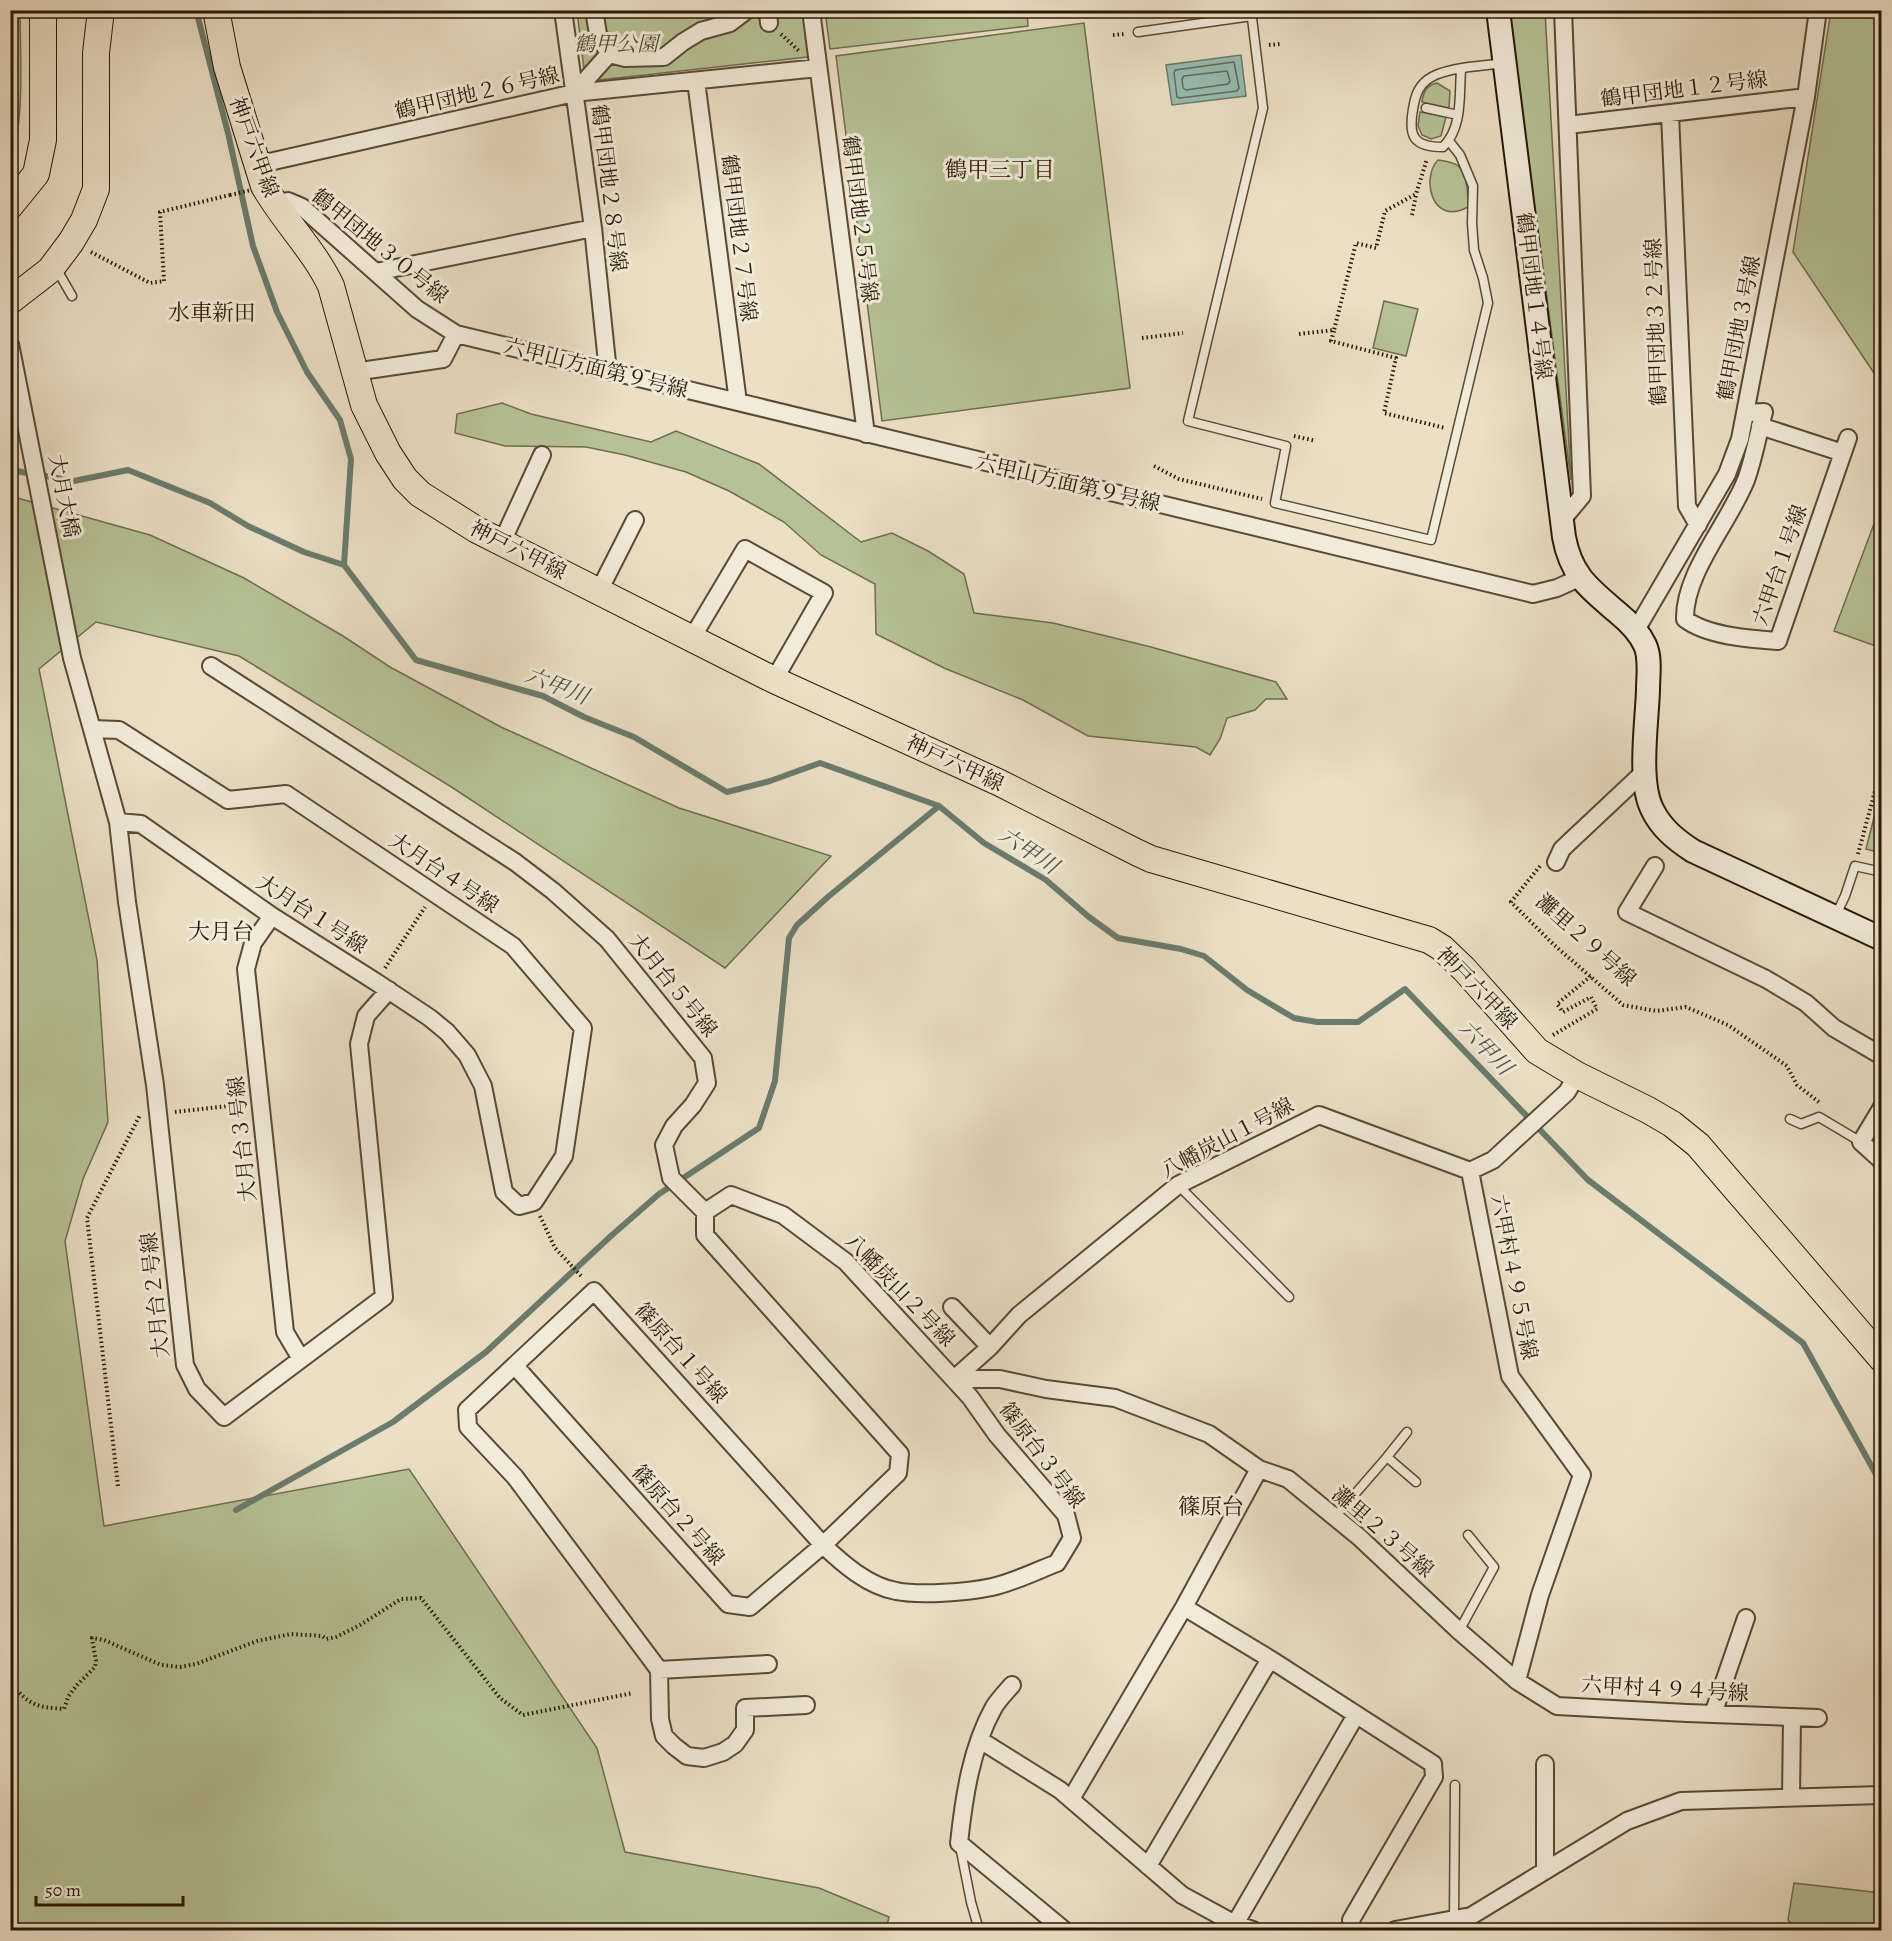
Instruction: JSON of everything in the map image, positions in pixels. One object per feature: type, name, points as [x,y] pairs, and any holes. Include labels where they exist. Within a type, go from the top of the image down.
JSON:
[{"type":"main road","points":[[10,206],[36,174],[44,140],[44,10]]},
{"type":"main road","points":[[10,301],[54,265],[84,220],[96,189],[96,53],[102,10]]},
{"type":"main road","name":"神戸六甲線","points":[[216,10],[227,67],[264,186],[274,204],[326,274],[364,405],[388,453],[405,479],[420,494],[453,516],[502,542],[774,680],[1000,783],[1151,859],[1429,940],[1442,948],[1464,969],[1536,1051],[1648,1110],[1672,1124],[1698,1145],[1881,1359]]},
{"type":"street","name":"鶴甲団地２８号線","points":[[563,10],[592,228],[608,372]]},
{"type":"street","points":[[594,10],[598,34],[609,54],[625,58],[664,57],[701,31],[730,23],[747,10]]},
{"type":"street","name":"鶴甲団地２５号線","points":[[811,10],[866,434]]},
{"type":"street","name":"鶴甲団地１４号線","points":[[1498,10],[1562,520],[1567,553],[1579,578]]},
{"type":"street","points":[[1562,520],[1582,496],[1563,10]]},
{"type":"street","name":"鶴甲団地３号線","points":[[1636,630],[1727,474],[1740,439],[1806,97],[1818,10]]},
{"type":"street","points":[[574,93],[609,54]]},
{"type":"street","name":"鶴甲団地２６号線","points":[[256,165],[574,93],[818,68]]},
{"type":"street","name":"鶴甲団地２７号線","points":[[696,81],[738,402]]},
{"type":"street","name":"鶴甲団地１２号線","points":[[1568,125],[1806,97]]},
{"type":"street","name":"鶴甲団地３２号線","points":[[1670,114],[1686,506],[1698,525]]},
{"type":"street","name":"鶴甲団地３０号線","points":[[274,204],[288,201],[302,207],[417,309],[456,334]]},
{"type":"street","points":[[376,272],[592,228]]},
{"type":"street","points":[[354,372],[443,359],[456,334]]},
{"type":"street","name":"六甲山方面第９号線","points":[[456,334],[1533,594],[1557,588],[1579,578]]},
{"type":"street","name":"大月大橋","points":[[10,344],[72,658],[93,729]]},
{"type":"street","points":[[1745,413],[1764,412],[1760,426]]},
{"type":"street","name":"六甲台１号線","points":[[1760,426],[1845,445],[1778,641],[1747,639],[1694,626],[1685,620],[1684,605],[1692,584],[1746,480],[1760,426]]},
{"type":"street","points":[[502,542],[542,455]]},
{"type":"street","points":[[599,591],[634,520]]},
{"type":"street","points":[[692,638],[745,549],[824,593],[774,680]]},
{"type":"street","points":[[1579,578],[1636,630],[1645,645],[1649,663],[1645,771],[1651,808],[1660,823],[1675,839],[1694,851],[1881,939]]},
{"type":"street","name":"大月台５号線","points":[[211,666],[515,862],[553,891],[606,939],[703,1058],[707,1083],[693,1106],[674,1126],[664,1145],[671,1178],[705,1212]]},
{"type":"street","points":[[93,729],[118,822]]},
{"type":"street","name":"大月台４号線","points":[[93,729],[118,730],[228,800],[286,794],[513,946],[583,1028],[564,1156],[534,1202]]},
{"type":"street","points":[[1550,862],[1645,771]]},
{"type":"street","name":"大月台１号線","points":[[118,822],[141,824],[272,916],[382,986],[438,1025],[467,1055],[483,1086],[504,1192],[519,1206],[534,1202]]},
{"type":"street","name":"大月台２号線","points":[[118,822],[127,902],[159,1114],[185,1365],[197,1389],[224,1416],[384,1297],[359,1044],[366,1016],[382,986]]},
{"type":"street","points":[[1655,866],[1627,912],[1766,979],[1806,1003],[1834,1028],[1881,1056]]},
{"type":"street","name":"大月台３号線","points":[[272,916],[253,943],[246,969],[285,1332],[301,1359]]},
{"type":"street","name":"六甲村４９５号線","points":[[1517,1681],[1540,1595],[1582,1475],[1510,1376],[1470,1171],[1500,1154],[1567,1092],[1578,1075]]},
{"type":"street","points":[[1881,1107],[1861,1142],[1881,1161]]},
{"type":"street","name":"八幡炭山１号線","points":[[954,1379],[990,1347],[1019,1315],[1178,1185],[1319,1115],[1470,1171]]},
{"type":"street","name":"八幡炭山２号線","points":[[705,1212],[731,1195],[783,1215],[846,1262],[954,1379]]},
{"type":"street","points":[[705,1212],[705,1235],[900,1454],[898,1473],[824,1545]]},
{"type":"street","name":"篠原台１号線","points":[[659,1670],[515,1477],[468,1427],[467,1410],[594,1291],[824,1545]]},
{"type":"street","points":[[952,1307],[990,1347]]},
{"type":"street","name":"篠原台２号線","points":[[515,1366],[728,1604],[750,1607],[824,1545]]},
{"type":"street","name":"灘里２３号線","points":[[954,1379],[1000,1379],[1046,1389],[1115,1398],[1209,1434],[1258,1470],[1287,1479],[1335,1517],[1517,1681]]},
{"type":"street","name":"篠原台３号線","points":[[824,1545],[867,1580],[895,1591],[914,1593],[993,1587],[1057,1563],[1072,1538],[1066,1515],[997,1435],[954,1379]]},
{"type":"street","points":[[1071,1800],[1184,1607],[1258,1470]]},
{"type":"street","points":[[1184,1607],[1270,1659],[1433,1764],[1434,1777],[1350,1920],[1353,1930]]},
{"type":"street","points":[[1713,1714],[1746,1618]]},
{"type":"street","points":[[1149,1866],[1270,1659]]},
{"type":"street","points":[[768,1664],[659,1670],[660,1719],[664,1736],[687,1756],[704,1758],[723,1752],[735,1744],[745,1730],[745,1708],[806,1705]]},
{"type":"street","name":"六甲村４９４号線","points":[[1517,1681],[1557,1706],[1818,1718]]},
{"type":"street","points":[[1012,1685],[995,1707],[980,1740],[964,1795],[959,1843],[1064,1930]]},
{"type":"street","points":[[1235,1924],[1356,1715]]},
{"type":"street","points":[[1791,1798],[1792,1717]]},
{"type":"street","points":[[980,1740],[1060,1790],[1182,1895],[1235,1924],[1253,1930]]},
{"type":"street","points":[[1545,1764],[1545,1871]]},
{"type":"street","points":[[1395,1930],[1470,1916],[1627,1821],[1681,1801],[1881,1796]]},
{"type":"lane","points":[[1138,32],[1251,13],[1263,108],[1188,421],[1286,446],[1275,503],[1431,540],[1488,303],[1474,250],[1473,186],[1460,155],[1449,141]]},
{"type":"lane","points":[[1461,70],[1457,123],[1449,141],[1443,147],[1431,147],[1420,143],[1412,136],[1410,126],[1414,99],[1419,88],[1427,80],[1440,73],[1505,63]]},
{"type":"lane","points":[[1425,108],[1458,115]]},
{"type":"lane","points":[[54,265],[72,296]]},
{"type":"lane","points":[[1835,917],[1855,866],[1881,872]]},
{"type":"lane","points":[[1790,1119],[1801,1124],[1819,1117],[1861,1142]]},
{"type":"lane","points":[[1178,1185],[1289,1298]]},
{"type":"lane","points":[[1335,1517],[1407,1432]]},
{"type":"lane","points":[[1387,1457],[1416,1482]]},
{"type":"lane","points":[[1459,1631],[1494,1567],[1468,1535]]},
{"type":"lane","points":[[1454,1920],[1455,1785]]},
{"type":"lane","points":[[959,1843],[979,1930]]},
{"type":"path","points":[[766,17],[818,68]]},
{"type":"path","points":[[1412,215],[1431,147]]},
{"type":"path","points":[[71,242],[150,283],[164,281],[160,212],[251,190]]},
{"type":"path","points":[[1416,194],[1385,211],[1376,248],[1356,243],[1331,341],[1396,358],[1384,413],[1457,431]]},
{"type":"path","points":[[1299,334],[1334,330]]},
{"type":"path","points":[[1142,338],[1183,333]]},
{"type":"path","points":[[1293,435],[1316,441]]},
{"type":"path","points":[[1154,466],[1179,479],[1267,501]]},
{"type":"path","points":[[1855,866],[1881,765]]},
{"type":"path","name":"灘里２９号線","points":[[1550,862],[1511,902],[1553,944],[1623,1005],[1656,1011],[1686,1007],[1728,1025],[1787,1066],[1797,1085],[1822,1104]]},
{"type":"path","points":[[382,986],[434,894]]},
{"type":"path","points":[[1547,1039],[1596,1009],[1591,997],[1563,1012],[1557,1004],[1591,976]]},
{"type":"path","points":[[118,1486],[87,1218],[155,1085]]},
{"type":"path","points":[[159,1114],[261,1102]]},
{"type":"path","points":[[534,1202],[555,1248],[583,1279]]},
{"type":"path","points":[[10,1683],[27,1702],[45,1708],[64,1709],[68,1697],[77,1684],[95,1666],[92,1638],[104,1640],[161,1665],[180,1666],[196,1664],[257,1641],[291,1635],[321,1636],[326,1639],[336,1637],[401,1599],[421,1598],[500,1698],[523,1715],[633,1693]]},
{"type":"green space","points":[[11,10],[20,11],[21,66],[18,125],[11,158]]},
{"type":"green space","name":"鶴甲公園","points":[[577,11],[803,11],[808,57],[599,80],[584,69]]},
{"type":"green space","points":[[825,11],[1027,11],[1028,26],[830,49]]},
{"type":"green space","points":[[1509,11],[1545,11],[1571,480]]},
{"type":"green space","points":[[1831,11],[1881,11],[1881,380],[1878,379],[1793,252]]},
{"type":"green space","points":[[1084,23],[1130,388],[882,421],[836,56]]},
{"type":"green space","points":[[1437,83],[1450,91],[1449,108],[1422,102],[1426,90]]},
{"type":"green space","points":[[1420,112],[1446,117],[1441,136],[1431,139],[1422,135],[1418,126]]},
{"type":"green space","points":[[1438,160],[1455,164],[1461,169],[1467,185],[1468,207],[1455,211],[1445,210],[1438,205],[1430,188],[1430,177]]},
{"type":"green space","points":[[1384,301],[1418,309],[1406,356],[1373,348]]},
{"type":"green space","points":[[502,403],[531,414],[651,442],[676,431],[759,464],[861,542],[892,533],[928,551],[964,574],[974,613],[1053,623],[1151,647],[1276,682],[1287,699],[1266,699],[1255,710],[1227,718],[1220,739],[1210,755],[1196,747],[1088,736],[1023,700],[944,668],[876,634],[875,584],[821,555],[784,522],[729,491],[686,472],[625,455],[586,447],[505,446],[455,433],[457,414]]},
{"type":"green space","points":[[10,496],[150,535],[244,578],[343,636],[390,667],[501,727],[679,808],[831,856],[725,968],[453,788],[239,656],[96,622],[39,669],[97,960],[108,1122],[83,1179],[65,1241],[104,1526],[409,1469],[597,1748],[625,1852],[819,1888],[889,1917],[886,1930],[11,1930]]},
{"type":"green space","points":[[1881,505],[1881,648],[1834,631]]},
{"type":"green space","points":[[1881,790],[1881,853],[1866,849]]},
{"type":"green space","points":[[1794,1883],[1881,1893],[1881,1930],[1797,1930],[1788,1920]]},
{"type":"water","points":[[1241,55],[1246,96],[1172,105],[1166,65]]},
{"type":"waterway","points":[[196,10],[228,133],[253,246],[277,312],[307,372],[340,420],[351,459],[344,565]]},
{"type":"waterway","name":"六甲川","points":[[10,470],[74,481],[128,470],[210,503],[248,526],[304,552],[344,565],[416,660],[543,696],[584,717],[634,737],[727,792],[770,781],[820,763],[939,806],[984,843],[1046,880],[1089,917],[1118,938],[1181,949],[1204,956],[1247,990],[1294,1018],[1317,1022],[1358,1022],[1405,989],[1588,1180],[1803,1343],[1882,1485]]},
{"type":"waterway","points":[[236,1510],[393,1422],[486,1352],[659,1194],[759,1128],[775,1081],[789,938],[797,925],[829,896],[939,806]]},
{"type":"district","name":"鶴甲三丁目","points":[[1000,169]]},
{"type":"district","name":"水車新田","points":[[212,312]]},
{"type":"district","name":"大月台","points":[[221,931]]},
{"type":"district","name":"篠原台","points":[[1211,1506]]}]
